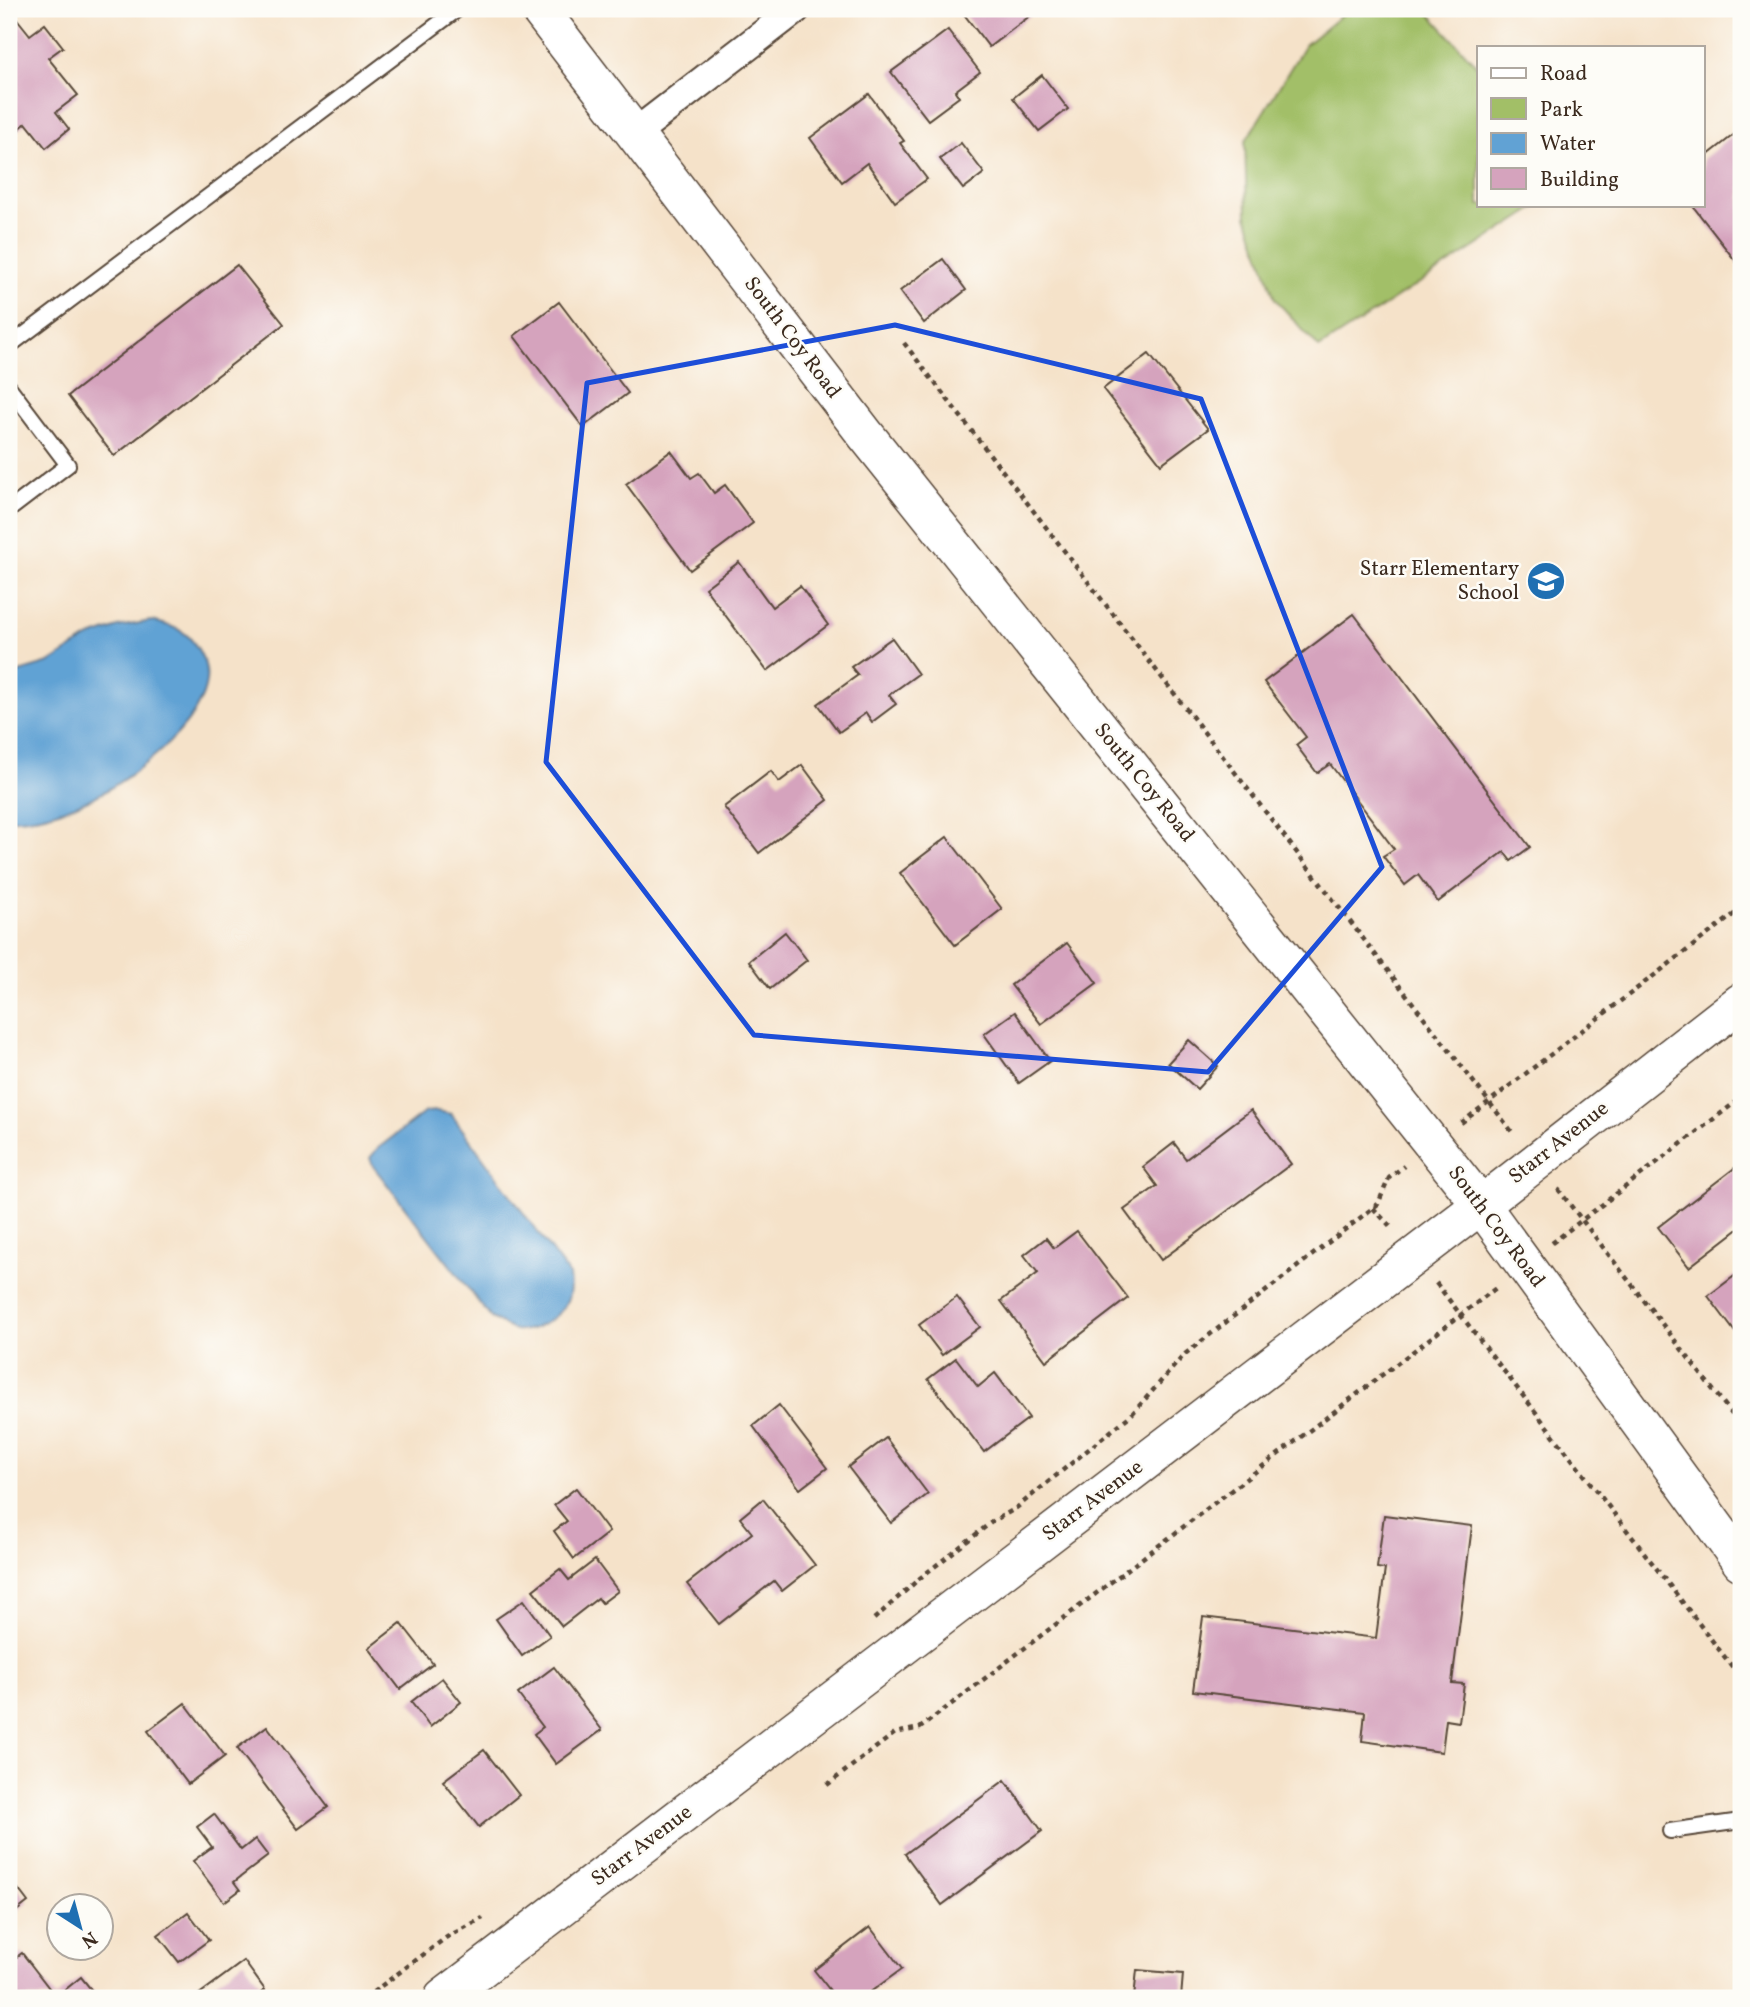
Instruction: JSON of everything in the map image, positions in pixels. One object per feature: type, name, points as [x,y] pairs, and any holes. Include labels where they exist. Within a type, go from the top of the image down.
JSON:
[{"type":"street","name":"South Coy Road","points":[[539,9],[865,434],[1481,1205],[1741,1562]]},
{"type":"street","points":[[635,133],[796,9]]},
{"type":"street","name":"Starr Avenue","points":[[443,1998],[1481,1205],[1741,1002]]},
{"type":"lane","points":[[9,346],[458,9]]},
{"type":"lane","points":[[9,387],[68,465],[9,510]]},
{"type":"lane","points":[[1670,1831],[1741,1821]]},
{"type":"path","points":[[904,343],[1741,1426]]},
{"type":"path","points":[[873,1619],[930,1570],[993,1521],[1015,1509],[1132,1414],[1185,1354],[1378,1204],[1389,1178],[1741,909]]},
{"type":"path","points":[[827,1785],[895,1733],[920,1728],[1741,1098]]},
{"type":"path","points":[[1373,1208],[1415,1255],[1741,1678]]},
{"type":"path","points":[[365,1998],[447,1937],[488,1915]]},
{"type":"highlighted area","points":[[895,325],[1201,399],[1382,867],[1208,1072],[754,1035],[546,762],[587,383]]},
{"type":"green space","points":[[1349,9],[1425,9],[1477,66],[1477,206],[1538,206],[1319,348],[1275,299],[1247,216],[1245,142],[1305,45]]},
{"type":"water","points":[[151,621],[183,632],[194,643],[203,659],[206,680],[200,701],[187,722],[147,762],[104,792],[58,811],[29,818],[9,819],[9,675],[49,663],[88,638],[118,627]]},
{"type":"water","points":[[425,1112],[451,1114],[569,1275],[566,1303],[544,1324],[515,1330],[491,1318],[373,1166],[370,1158],[377,1149]]},
{"type":"building","points":[[960,9],[1039,9],[989,47]]},
{"type":"building","points":[[10,10],[30,35],[45,24],[63,47],[48,58],[78,95],[56,112],[69,129],[46,148],[26,123],[9,138]]},
{"type":"building","points":[[948,30],[980,72],[955,91],[959,97],[928,120],[891,72]]},
{"type":"building","points":[[1042,75],[1068,109],[1039,131],[1013,98]]},
{"type":"building","points":[[869,94],[904,141],[900,143],[927,179],[895,202],[867,163],[842,182],[810,138]]},
{"type":"building","points":[[1741,129],[1741,268],[1693,206],[1704,206],[1704,158]]},
{"type":"building","points":[[961,143],[984,173],[963,189],[940,159]]},
{"type":"building","points":[[943,259],[966,290],[924,323],[900,291]]},
{"type":"building","points":[[237,265],[284,324],[114,456],[68,396]]},
{"type":"building","points":[[559,302],[628,393],[583,427],[514,336]]},
{"type":"building","points":[[1149,354],[1208,429],[1161,464],[1103,389]]},
{"type":"building","points":[[671,451],[691,478],[699,473],[714,493],[725,485],[753,523],[690,570],[626,484]]},
{"type":"building","points":[[739,562],[772,607],[800,586],[828,625],[767,671],[705,588]]},
{"type":"building","points":[[1354,614],[1530,847],[1511,861],[1504,852],[1438,902],[1418,875],[1405,885],[1383,856],[1394,849],[1330,764],[1317,773],[1296,745],[1306,737],[1264,682]]},
{"type":"building","points":[[892,638],[918,674],[889,695],[896,704],[872,722],[866,713],[839,732],[818,704],[858,675],[851,667]]},
{"type":"building","points":[[802,765],[828,800],[759,853],[724,807],[771,771],[779,782]]},
{"type":"building","points":[[947,837],[1002,909],[955,945],[900,873]]},
{"type":"building","points":[[785,932],[807,960],[770,989],[749,961]]},
{"type":"building","points":[[1067,943],[1097,983],[1041,1024],[1011,985]]},
{"type":"building","points":[[1015,1012],[1050,1061],[1019,1083],[984,1034]]},
{"type":"building","points":[[1189,1040],[1218,1066],[1197,1089],[1168,1063]]},
{"type":"building","points":[[1251,1110],[1291,1164],[1161,1260],[1124,1210],[1157,1186],[1143,1167],[1174,1143],[1186,1159]]},
{"type":"building","points":[[1741,1163],[1741,1227],[1689,1267],[1658,1227]]},
{"type":"building","points":[[1077,1231],[1128,1298],[1046,1361],[1001,1301],[1038,1273],[1024,1255],[1046,1238],[1054,1248]]},
{"type":"building","points":[[1741,1271],[1741,1340],[1708,1296]]},
{"type":"building","points":[[957,1297],[980,1327],[942,1355],[919,1325]]},
{"type":"building","points":[[956,1358],[978,1387],[995,1373],[1029,1418],[984,1452],[928,1379]]},
{"type":"building","points":[[779,1405],[827,1468],[800,1489],[753,1426]]},
{"type":"building","points":[[886,1438],[928,1494],[891,1523],[848,1467]]},
{"type":"building","points":[[576,1488],[609,1532],[574,1559],[554,1531],[567,1521],[554,1505]]},
{"type":"building","points":[[763,1499],[815,1565],[782,1591],[774,1581],[719,1624],[687,1584],[752,1533],[740,1518]]},
{"type":"building","points":[[1384,1515],[1472,1526],[1452,1683],[1464,1684],[1459,1722],[1446,1720],[1442,1752],[1362,1741],[1365,1712],[1193,1691],[1203,1617],[1376,1638],[1385,1569],[1377,1568]]},
{"type":"building","points":[[595,1560],[618,1591],[602,1603],[598,1598],[562,1626],[533,1590],[560,1569],[569,1580]]},
{"type":"building","points":[[524,1600],[550,1636],[522,1656],[496,1619]]},
{"type":"building","points":[[401,1623],[433,1664],[400,1689],[369,1648]]},
{"type":"building","points":[[554,1667],[602,1730],[556,1764],[534,1734],[543,1727],[518,1694]]},
{"type":"building","points":[[442,1678],[461,1702],[430,1727],[411,1702]]},
{"type":"building","points":[[185,1703],[225,1756],[188,1784],[148,1731]]},
{"type":"building","points":[[267,1726],[328,1807],[298,1829],[237,1748]]},
{"type":"building","points":[[484,1750],[519,1795],[479,1827],[443,1781]]},
{"type":"building","points":[[1005,1780],[1042,1831],[942,1905],[905,1854]]},
{"type":"building","points":[[214,1814],[241,1850],[255,1839],[268,1856],[234,1882],[240,1890],[224,1902],[193,1861],[212,1847],[197,1827]]},
{"type":"building","points":[[9,1877],[28,1902],[9,1917]]},
{"type":"building","points":[[188,1912],[209,1940],[179,1962],[158,1935]]},
{"type":"building","points":[[870,1927],[902,1969],[862,1998],[836,1998],[814,1970]]},
{"type":"building","points":[[22,1953],[56,1997],[81,1977],[98,1998],[9,1998],[9,1963]]},
{"type":"building","points":[[244,1961],[265,1990],[254,1998],[194,1998]]},
{"type":"building","points":[[1137,1970],[1183,1974],[1181,1998],[1134,1998]]},
{"type":"place","name":"Starr Elementary School","points":[[1546,581]]}]
